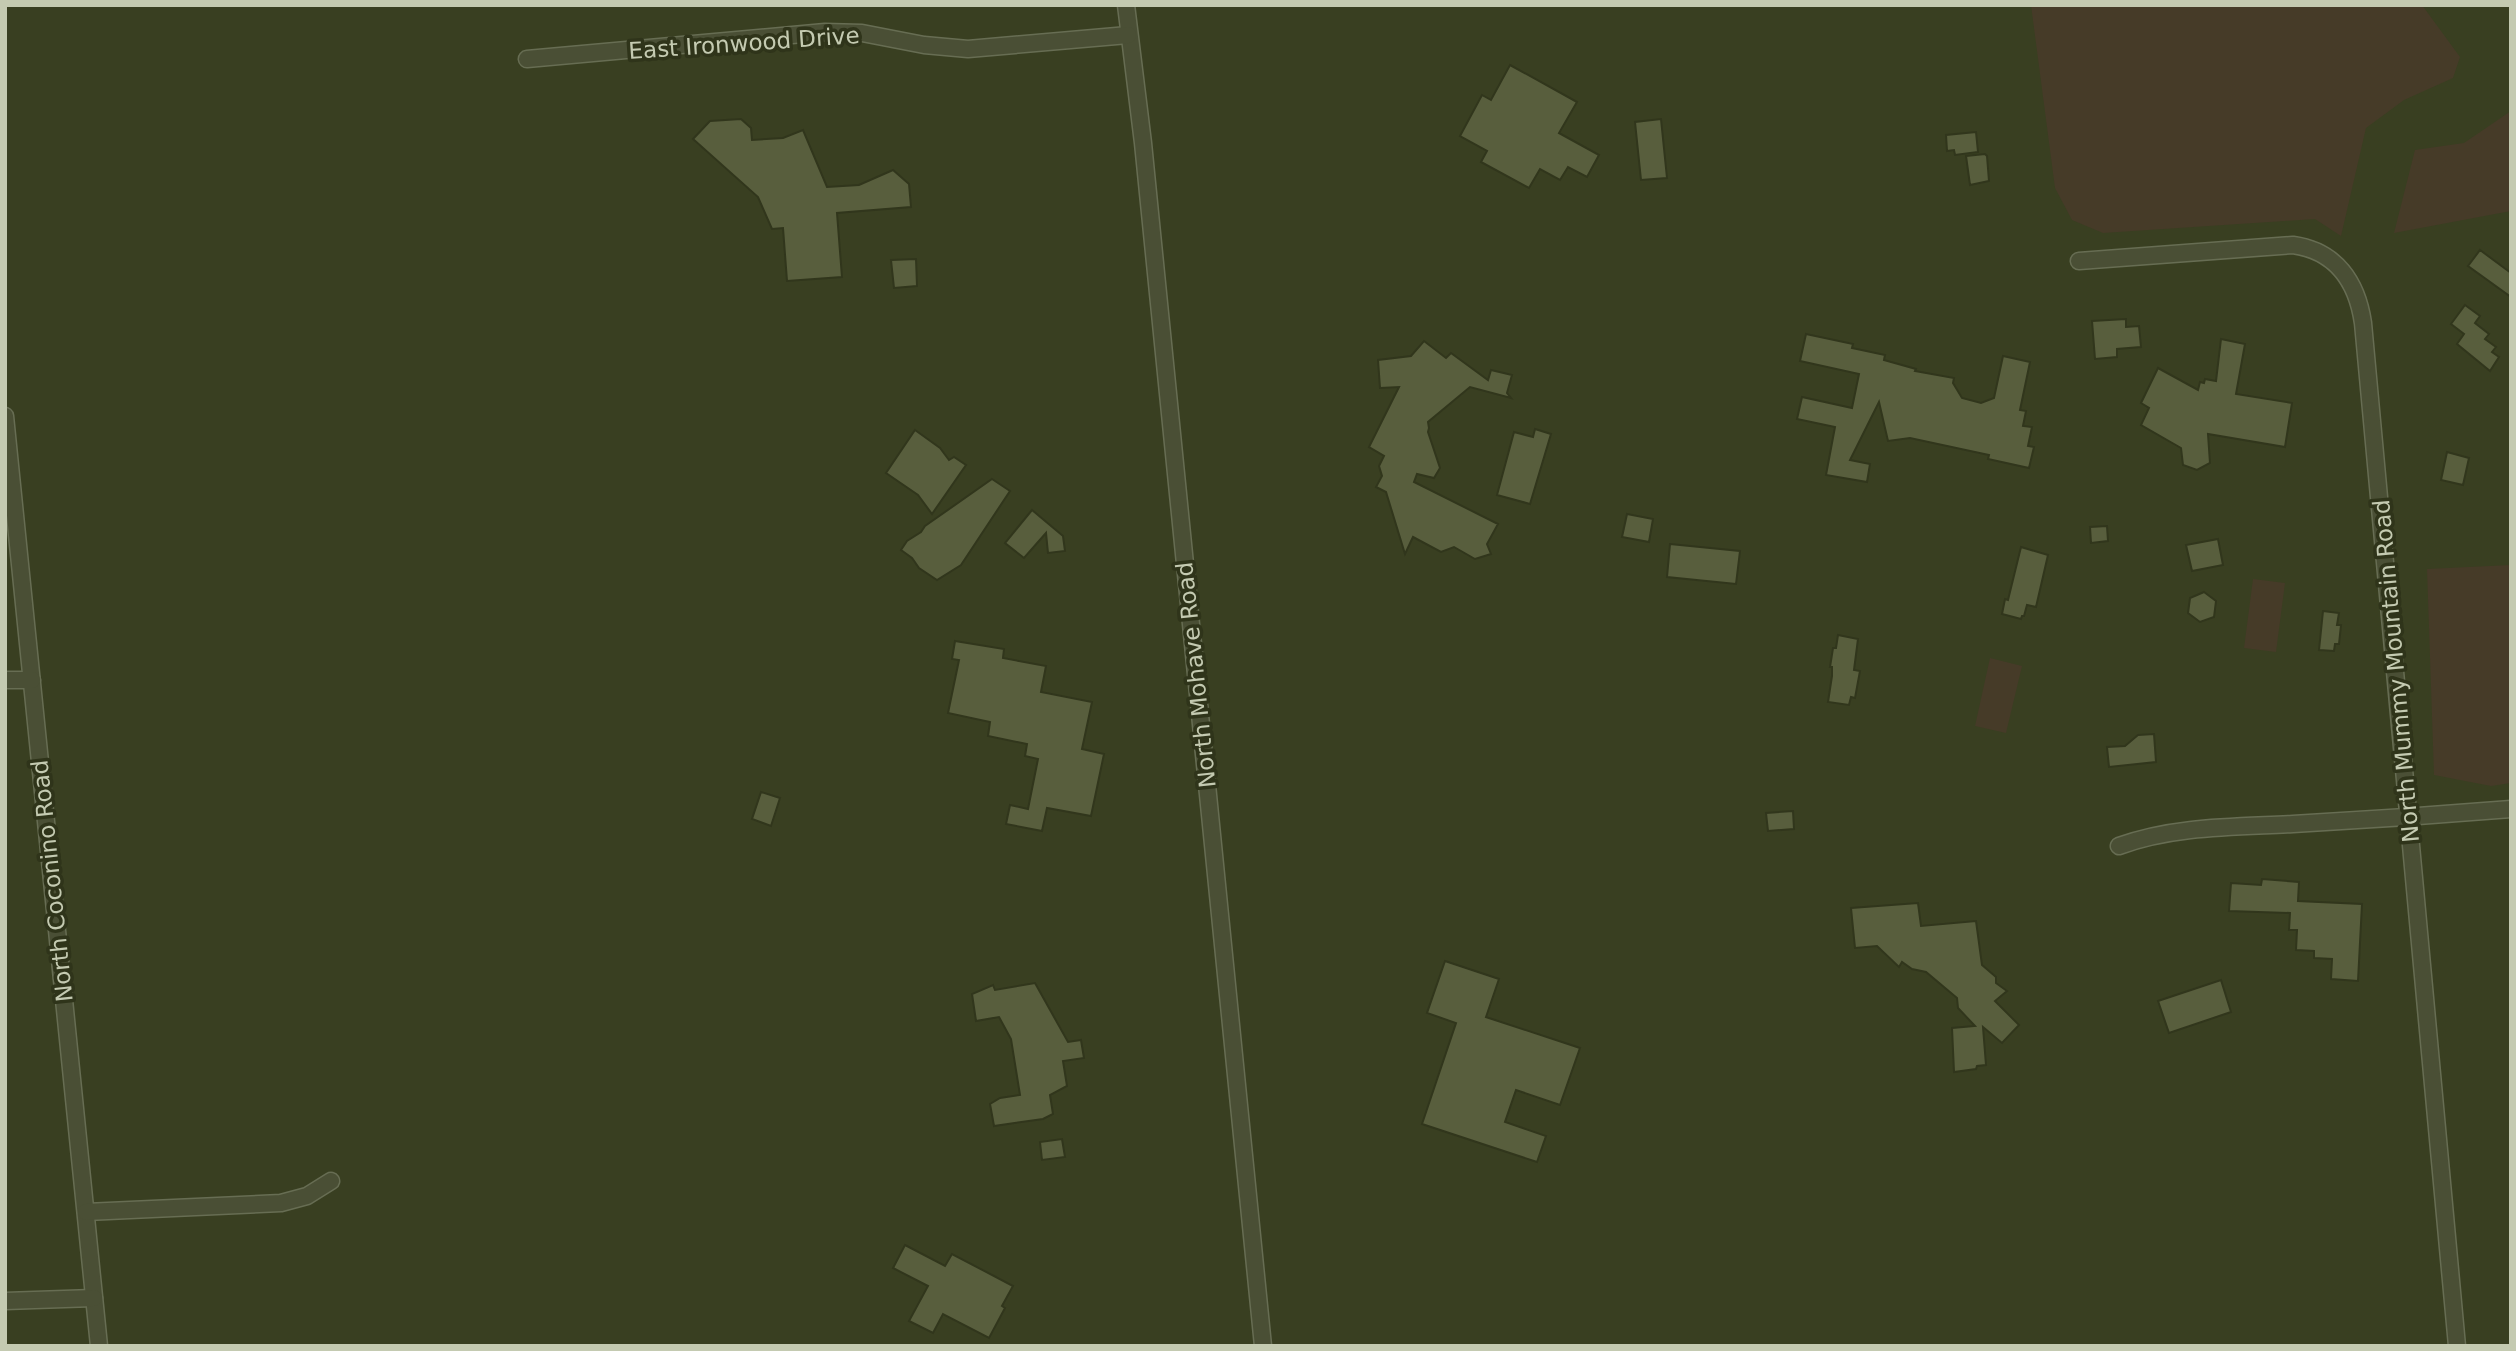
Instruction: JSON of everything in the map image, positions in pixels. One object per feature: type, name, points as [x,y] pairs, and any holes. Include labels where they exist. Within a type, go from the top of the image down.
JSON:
[{"type":"street","name":"North Mohave Road","points":[[1126,5],[1143,143],[1263,1346]]},
{"type":"street","name":"East Ironwood Drive","points":[[527,59],[825,32],[862,33],[924,45],[968,49],[1128,35]]},
{"type":"street","name":"North Mummy Mountain Road","points":[[2079,261],[2293,245],[2309,247],[2334,262],[2357,295],[2363,323],[2458,1346]]},
{"type":"street","name":"North Coconino Road","points":[[5,416],[99,1346]]},
{"type":"street","points":[[5,680],[32,680]]},
{"type":"street","points":[[2119,846],[2153,836],[2211,829],[2511,809]]},
{"type":"street","points":[[86,1212],[281,1203],[307,1196],[331,1181]]},
{"type":"street","points":[[5,1301],[94,1298]]},
{"type":"shaded area","points":[[2031,5],[2422,5],[2460,57],[2453,78],[2404,100],[2366,128],[2341,236],[2315,219],[2103,233],[2072,220],[2055,188]]},
{"type":"shaded area","points":[[2511,111],[2511,211],[2394,233],[2415,150],[2464,143]]},
{"type":"shaded area","points":[[2511,565],[2511,783],[2491,786],[2434,775],[2427,569]]},
{"type":"shaded area","points":[[2253,579],[2285,583],[2276,652],[2244,648]]},
{"type":"shaded area","points":[[1990,658],[2022,666],[2006,733],[1975,726]]},
{"type":"building","points":[[1510,65],[1577,102],[1559,133],[1599,155],[1587,177],[1568,167],[1560,180],[1540,169],[1529,188],[1481,162],[1487,151],[1460,136],[1482,95],[1491,100]]},
{"type":"building","points":[[741,119],[751,128],[752,140],[783,138],[803,130],[827,187],[859,185],[893,170],[909,184],[911,207],[837,213],[842,277],[787,281],[783,228],[772,229],[758,197],[693,139],[710,121]]},
{"type":"building","points":[[1661,119],[1667,178],[1641,180],[1635,122]]},
{"type":"building","points":[[1976,132],[1978,152],[1955,155],[1954,150],[1947,151],[1946,135]]},
{"type":"building","points":[[1985,154],[1989,181],[1970,185],[1966,156]]},
{"type":"building","points":[[2480,250],[2511,273],[2511,297],[2468,266]]},
{"type":"building","points":[[916,259],[917,286],[894,288],[891,260]]},
{"type":"building","points":[[2465,305],[2480,316],[2475,323],[2489,334],[2485,339],[2496,347],[2492,352],[2499,357],[2490,371],[2457,344],[2464,334],[2451,324]]},
{"type":"building","points":[[2126,319],[2126,327],[2139,326],[2141,347],[2117,349],[2117,357],[2095,359],[2092,321]]},
{"type":"building","points":[[1806,334],[1853,344],[1852,348],[1885,355],[1884,360],[1916,369],[1915,371],[1954,378],[1953,383],[1962,398],[1981,403],[1994,398],[2003,356],[2030,362],[2020,410],[2026,411],[2023,426],[2032,427],[2028,446],[2034,447],[2029,468],[1988,459],[1989,455],[1910,438],[1888,441],[1879,402],[1850,460],[1870,464],[1867,482],[1826,475],[1835,427],[1797,419],[1802,397],[1852,408],[1859,374],[1800,361]]},
{"type":"building","points":[[2221,339],[2245,344],[2236,394],[2292,403],[2285,447],[2208,434],[2210,463],[2197,470],[2183,465],[2181,448],[2141,425],[2149,408],[2141,403],[2158,368],[2198,390],[2200,382],[2204,383],[2205,379],[2216,381]]},
{"type":"building","points":[[1424,341],[1446,358],[1451,353],[1488,380],[1491,370],[1512,375],[1507,393],[1511,398],[1470,387],[1428,422],[1428,432],[1440,468],[1434,478],[1417,474],[1414,482],[1498,524],[1487,544],[1491,554],[1475,559],[1454,547],[1441,552],[1413,537],[1405,554],[1386,492],[1376,487],[1382,476],[1379,466],[1384,456],[1369,447],[1399,387],[1380,388],[1378,360],[1411,356]]},
{"type":"building","points":[[1535,429],[1551,434],[1530,504],[1497,495],[1514,432],[1533,437]]},
{"type":"building","points":[[915,430],[940,448],[949,460],[954,457],[966,465],[932,514],[918,495],[886,473]]},
{"type":"building","points":[[2447,452],[2469,458],[2463,485],[2441,480]]},
{"type":"building","points":[[992,479],[1010,491],[961,565],[937,580],[919,568],[912,558],[901,550],[907,541],[925,526]]},
{"type":"building","points":[[1032,510],[1063,536],[1065,551],[1048,553],[1046,533],[1024,558],[1005,543]]},
{"type":"building","points":[[1627,514],[1653,519],[1649,542],[1622,537]]},
{"type":"building","points":[[2107,526],[2108,541],[2091,543],[2090,527]]},
{"type":"building","points":[[2218,539],[2223,565],[2192,571],[2186,545]]},
{"type":"building","points":[[1670,544],[1740,551],[1736,584],[1667,577]]},
{"type":"building","points":[[2021,547],[2048,555],[2036,607],[2027,605],[2021,619],[2002,614]]},
{"type":"building","points":[[2204,592],[2216,601],[2214,617],[2200,622],[2188,613],[2190,598]]},
{"type":"building","points":[[2323,611],[2339,613],[2339,644],[2335,644],[2334,651],[2319,650]]},
{"type":"building","points":[[1838,635],[1858,639],[1854,670],[1860,671],[1855,698],[1851,697],[1849,705],[1828,702],[1832,676],[1830,667]]},
{"type":"building","points":[[955,641],[1004,649],[1003,658],[1046,666],[1041,692],[1092,702],[1082,749],[1104,754],[1091,816],[1047,808],[1042,831],[1006,824],[1010,805],[1028,809],[1038,759],[1025,756],[1027,744],[988,736],[990,722],[948,713],[959,660],[952,659]]},
{"type":"building","points":[[2154,734],[2156,762],[2109,767],[2107,747],[2125,746],[2138,735]]},
{"type":"building","points":[[761,792],[780,798],[771,826],[752,819]]},
{"type":"building","points":[[1793,811],[1794,829],[1768,831],[1766,813]]},
{"type":"building","points":[[2262,879],[2299,882],[2298,901],[2362,904],[2358,981],[2331,979],[2332,959],[2314,958],[2314,951],[2296,950],[2297,930],[2289,930],[2290,913],[2229,911],[2231,883],[2261,885]]},
{"type":"building","points":[[1918,903],[1921,926],[1976,921],[1982,965],[1996,977],[1996,983],[2007,991],[1995,1001],[2019,1025],[2002,1043],[1983,1027],[1986,1065],[1977,1066],[1976,1069],[1954,1072],[1952,1028],[1975,1026],[1958,1008],[1957,998],[1926,972],[1912,969],[1902,962],[1899,967],[1877,946],[1855,948],[1851,908]]},
{"type":"building","points":[[1445,961],[1499,979],[1486,1017],[1580,1048],[1560,1105],[1516,1090],[1505,1122],[1546,1136],[1537,1162],[1422,1124],[1456,1023],[1427,1013]]},
{"type":"building","points":[[2221,980],[2231,1012],[2169,1033],[2158,1001]]},
{"type":"building","points":[[1035,983],[1068,1042],[1081,1040],[1084,1058],[1063,1061],[1067,1086],[1050,1095],[1053,1114],[1043,1119],[994,1126],[990,1104],[1000,1098],[1020,1095],[1011,1039],[999,1017],[976,1021],[972,994],[993,985],[995,990]]},
{"type":"building","points":[[1062,1139],[1065,1157],[1042,1160],[1040,1142]]},
{"type":"building","points":[[905,1245],[945,1266],[952,1254],[1013,1286],[989,1338],[943,1314],[933,1333],[909,1321],[928,1286],[893,1268]]}]
